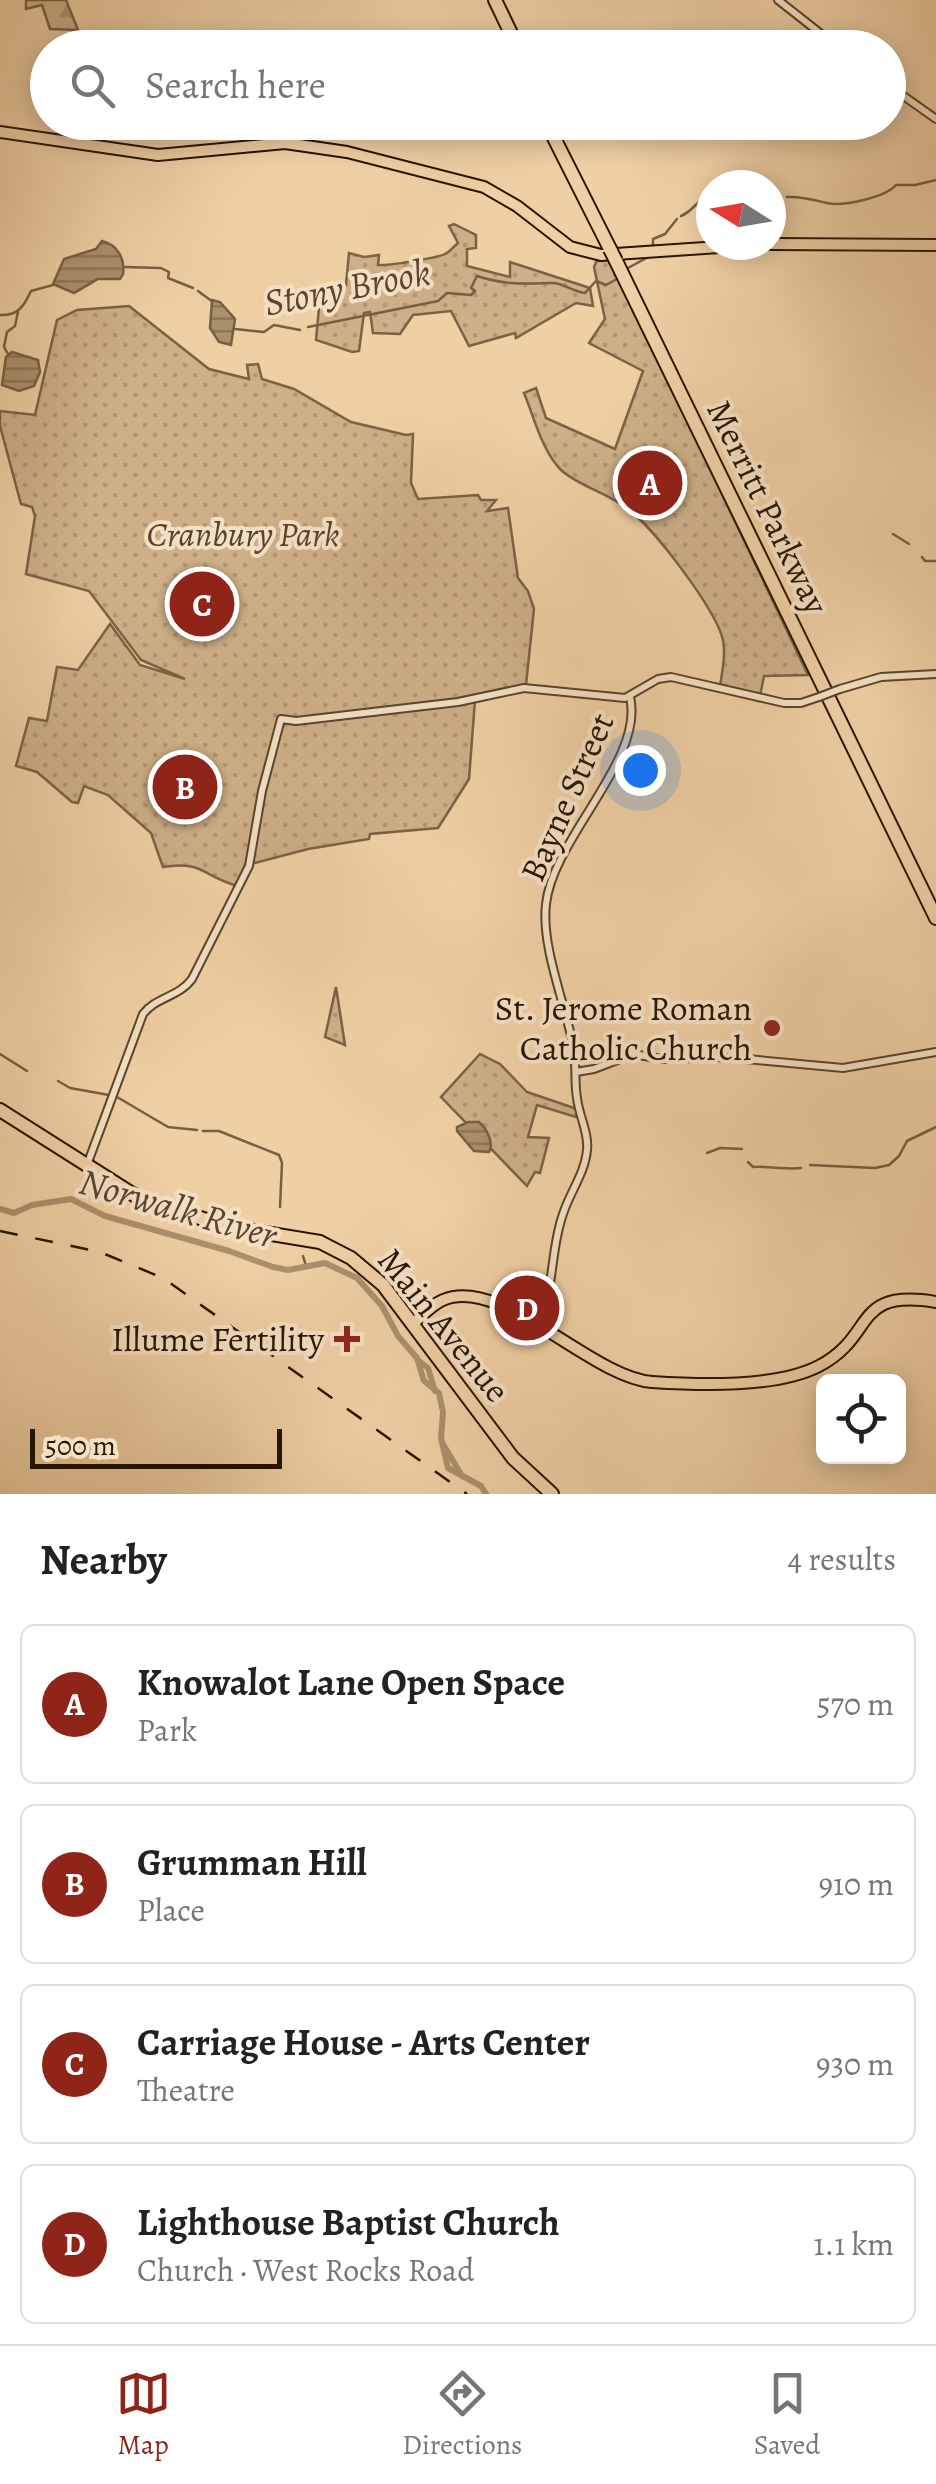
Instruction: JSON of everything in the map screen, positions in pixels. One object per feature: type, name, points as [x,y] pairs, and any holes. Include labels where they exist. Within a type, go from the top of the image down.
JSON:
[{"type":"highway","points":[[486,0],[501,30]]},
{"type":"highway","points":[[494,0],[509,30]]},
{"type":"highway","name":"Merritt Parkway","points":[[555,140],[936,902]]},
{"type":"highway","name":"Merritt Parkway","points":[[562,140],[936,918]]},
{"type":"highway","name":"Main Avenue","points":[[0,1110],[142,1200],[207,1222],[328,1245],[375,1277],[513,1458],[552,1494]]},
{"type":"main road","points":[[0,132],[30,136]]},
{"type":"main road","points":[[55,140],[158,155],[285,144],[347,152],[434,172],[490,190],[578,250],[601,254],[696,248]]},
{"type":"main road","points":[[786,244],[936,244]]},
{"type":"main road","points":[[412,1324],[441,1301],[462,1296],[498,1305],[538,1324],[578,1352],[634,1378],[654,1382],[740,1382],[799,1374],[817,1367],[842,1351],[872,1309],[886,1302],[904,1298],[936,1302]]},
{"type":"street","points":[[779,1],[816,30]]},
{"type":"street","points":[[906,98],[936,119]]},
{"type":"street","points":[[87,1165],[145,1011],[178,993],[192,978],[249,866],[260,800],[281,719],[458,702],[524,688],[630,697],[658,679],[672,677],[784,703],[819,697],[880,677],[936,674]]},
{"type":"street","name":"Bayne Street","points":[[538,1324],[548,1302],[560,1223],[587,1153],[576,1095],[576,1072],[546,925],[546,903],[557,866],[618,761],[632,719],[630,697]]},
{"type":"street","points":[[576,1072],[633,1054],[662,1059],[725,1056],[843,1068],[936,1052]]},
{"type":"green space","points":[[26,0],[66,0],[78,30],[50,29],[42,5],[26,9]]},
{"type":"green space","points":[[454,224],[476,235],[476,248],[467,249],[467,266],[510,277],[510,262],[590,288],[593,306],[576,303],[516,338],[515,333],[469,346],[451,311],[413,315],[400,334],[373,333],[370,312],[364,313],[359,351],[316,340],[321,286],[346,285],[349,253],[379,255],[378,265],[440,256],[458,243],[449,226]]},
{"type":"green space","points":[[609,256],[808,675],[764,676],[759,701],[720,687],[723,640],[697,590],[639,519],[620,503],[561,470],[544,444],[524,393],[536,388],[546,418],[615,449],[643,371],[589,343],[605,319],[594,267]]},
{"type":"green space","name":"Cranbury Park","points":[[129,306],[209,369],[249,379],[247,365],[258,364],[262,379],[294,389],[351,422],[413,434],[411,483],[418,499],[478,495],[481,500],[496,500],[487,511],[508,508],[518,578],[534,609],[526,685],[462,699],[324,717],[475,700],[469,779],[438,828],[370,834],[369,839],[255,863],[249,860],[238,886],[195,868],[163,867],[151,833],[108,795],[84,786],[78,803],[72,802],[37,772],[16,766],[29,718],[47,721],[57,667],[78,670],[110,624],[140,665],[185,679],[141,660],[89,591],[26,574],[35,516],[32,507],[21,504],[0,426],[0,411],[35,415],[57,320],[77,310]]},
{"type":"green space","points":[[336,987],[345,1045],[325,1037]]},
{"type":"green space","points":[[480,1054],[500,1064],[527,1092],[577,1109],[579,1118],[537,1105],[528,1137],[549,1138],[540,1173],[535,1172],[527,1186],[441,1097]]},
{"type":"shaded area","points":[[102,241],[116,249],[121,258],[120,279],[98,279],[74,293],[53,284],[64,259],[96,249]]},
{"type":"shaded area","points":[[212,300],[220,302],[235,319],[231,345],[219,342],[210,328]]},
{"type":"shaded area","points":[[12,352],[38,360],[40,372],[34,386],[19,391],[2,385],[6,357]]},
{"type":"shaded area","points":[[479,1122],[485,1128],[489,1152],[474,1151],[457,1131],[457,1127]]},
{"type":"waterway","name":"Stony Brook","points":[[787,197],[843,204],[874,197],[896,185],[936,180]]},
{"type":"waterway","name":"Stony Brook","points":[[681,216],[696,205]]},
{"type":"waterway","name":"Stony Brook","points":[[653,247],[653,239],[665,234],[677,219]]},
{"type":"waterway","name":"Stony Brook","points":[[628,268],[652,255]]},
{"type":"waterway","name":"Stony Brook","points":[[124,267],[161,268],[169,272],[168,278],[193,288]]},
{"type":"waterway","name":"Stony Brook","points":[[308,327],[438,301],[447,293],[471,295],[477,276],[524,284],[557,283],[585,293],[596,281],[606,285],[617,279]]},
{"type":"waterway","name":"Stony Brook","points":[[0,315],[20,309],[31,291],[53,285]]},
{"type":"waterway","name":"Stony Brook","points":[[198,291],[213,302]]},
{"type":"waterway","points":[[8,354],[4,347],[7,332],[15,326],[18,312]]},
{"type":"waterway","name":"Stony Brook","points":[[235,329],[264,332],[274,325],[300,330]]},
{"type":"waterway","points":[[893,534],[909,544]]},
{"type":"waterway","points":[[922,557],[925,561],[936,561]]},
{"type":"waterway","points":[[0,1054],[27,1071]]},
{"type":"waterway","points":[[58,1081],[70,1088],[109,1095]]},
{"type":"waterway","points":[[117,1097],[168,1127],[197,1130]]},
{"type":"waterway","points":[[810,1165],[889,1165],[907,1141],[936,1127]]},
{"type":"waterway","points":[[203,1131],[219,1131],[279,1155],[280,1207]]},
{"type":"waterway","points":[[707,1153],[720,1148],[742,1149]]},
{"type":"waterway","points":[[748,1162],[753,1167],[801,1168]]},
{"type":"waterway","name":"Norwalk River","points":[[0,1209],[14,1213],[32,1205],[71,1199],[105,1216],[273,1267],[288,1270],[325,1263],[357,1278],[382,1306],[398,1336],[417,1358],[424,1381],[439,1393],[443,1412],[441,1438],[448,1468],[481,1486],[486,1494]]},
{"type":"waterway","points":[[303,1256],[306,1266]]},
{"type":"waterway","name":"Norwalk River","points":[[419,1361],[428,1368],[435,1391]]},
{"type":"waterway","name":"Norwalk River","points":[[443,1444],[462,1476]]},
{"type":"railway","points":[[0,1231],[100,1252],[163,1278],[467,1494]]},
{"type":"place","name":"Knowalot Lane Open Space","points":[[650,483]]},
{"type":"place","name":"Carriage House - Arts Center","points":[[202,604]]},
{"type":"place","name":"Grumman Hill","points":[[185,787]]},
{"type":"place","name":"St. Jerome Roman Catholic Church","points":[[772,1028]]},
{"type":"place","name":"Lighthouse Baptist Church","points":[[527,1308]]},
{"type":"place","name":"Illume Fertility","points":[[347,1339]]}]
